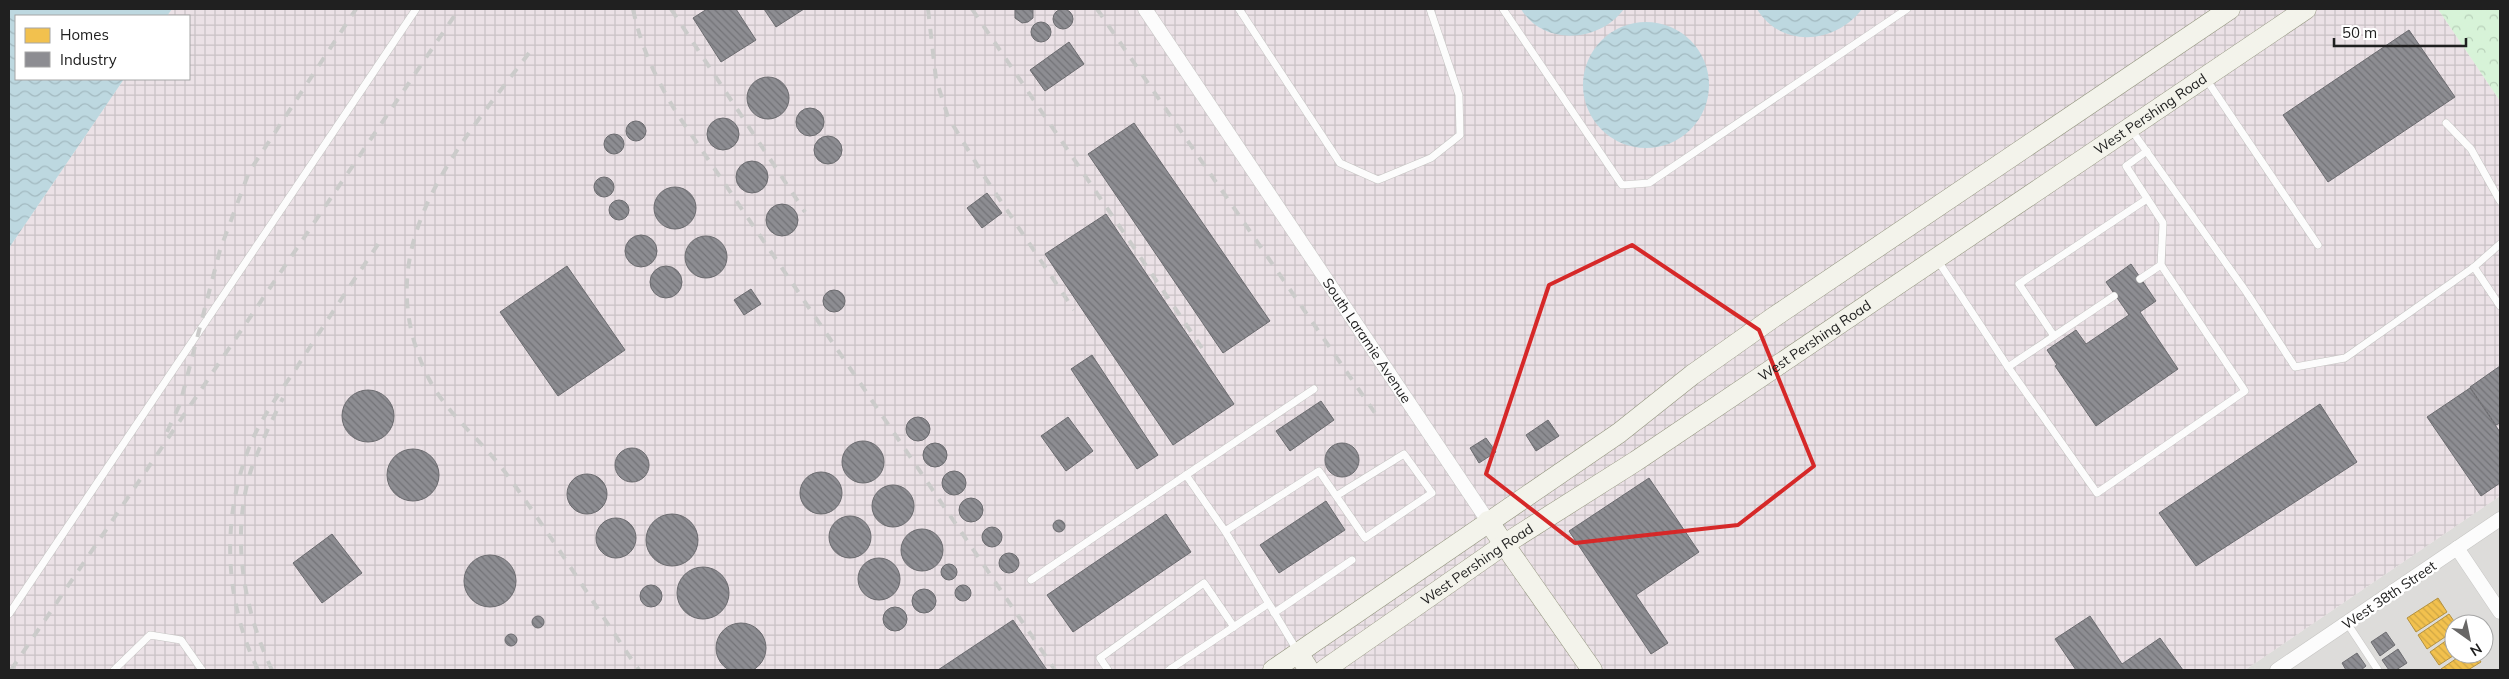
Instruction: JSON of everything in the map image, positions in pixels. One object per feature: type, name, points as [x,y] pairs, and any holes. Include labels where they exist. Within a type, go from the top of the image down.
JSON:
[{"type":"main road","name":"West Pershing Road","points":[[1273,670],[1619,432],[1692,375],[1774,317],[2230,9]]},
{"type":"main road","name":"West Pershing Road","points":[[1324,670],[1505,544],[1636,461],[2306,9]]},
{"type":"main road","name":"South Laramie Avenue","points":[[1488,521],[1592,670]]},
{"type":"main road","points":[[1298,653],[1309,670]]},
{"type":"street","name":"South Laramie Avenue","points":[[1145,9],[1488,521]]},
{"type":"street","name":"West 38th Street","points":[[2277,670],[2500,519]]},
{"type":"street","points":[[2457,548],[2500,612]]},
{"type":"lane","points":[[9,614],[416,9]]},
{"type":"lane","points":[[1239,9],[1340,163],[1378,180],[1431,158],[1460,135],[1459,95],[1430,9]]},
{"type":"lane","points":[[1503,9],[1622,185],[1649,184],[1907,9]]},
{"type":"lane","points":[[2205,77],[2318,245]]},
{"type":"lane","points":[[2446,124],[2471,149],[2500,201]]},
{"type":"lane","points":[[2130,128],[2247,293],[2295,367],[2345,358],[2474,267],[2500,244]]},
{"type":"lane","points":[[1936,258],[2008,367],[2097,493],[2245,391],[2161,265],[2163,223],[2126,166],[2147,151]]},
{"type":"lane","points":[[2054,336],[2019,284],[2147,198]]},
{"type":"lane","points":[[2140,279],[2161,265]]},
{"type":"lane","points":[[2474,267],[2500,306]]},
{"type":"lane","points":[[2008,367],[2114,296]]},
{"type":"lane","points":[[1031,580],[1314,389]]},
{"type":"lane","points":[[1225,531],[1319,471],[1364,538],[1432,493],[1404,454],[1336,496]]},
{"type":"lane","points":[[1186,475],[1225,531],[1298,653]]},
{"type":"lane","points":[[1274,613],[1352,560]]},
{"type":"lane","points":[[1108,670],[1100,658],[1204,583],[1234,627]]},
{"type":"lane","points":[[1169,670],[1268,604]]},
{"type":"lane","points":[[2347,623],[2378,670]]},
{"type":"lane","points":[[114,670],[150,635],[181,640],[202,670]]},
{"type":"highlighted area","points":[[1632,245],[1759,330],[1814,466],[1738,525],[1575,543],[1486,474],[1549,285]]},
{"type":"shaded area","points":[[172,9],[2438,9],[2500,101],[2500,496],[2245,670],[9,670],[9,248],[123,80],[190,80],[190,15],[168,15]]},
{"type":"shaded area","points":[[2500,496],[2500,670],[2245,670]]},
{"type":"green space","points":[[2438,9],[2500,9],[2500,101]]},
{"type":"water","points":[[9,9],[172,9],[168,15],[15,15],[15,80],[123,80],[9,248]]},
{"type":"water","points":[[1521,9],[1624,9],[1614,20],[1601,28],[1587,34],[1572,36],[1543,30],[1531,21]]},
{"type":"water","points":[[1757,9],[1862,9],[1851,21],[1838,29],[1824,35],[1809,37],[1794,36],[1780,31],[1767,22]]},
{"type":"water","points":[[1646,22],[1670,27],[1691,40],[1704,61],[1709,85],[1704,109],[1691,130],[1670,143],[1646,148],[1622,143],[1601,130],[1588,109],[1583,85],[1588,61],[1601,40],[1622,27]]},
{"type":"building: Homes","points":[[2438,598],[2447,612],[2416,632],[2407,618]]},
{"type":"building: Homes","points":[[2444,617],[2444,638],[2427,649],[2418,635]]},
{"type":"building: Homes","points":[[2444,642],[2444,662],[2439,665],[2430,652]]},
{"type":"building: Homes","points":[[2448,664],[2478,664],[2468,670],[2441,669]]},
{"type":"building: Industry","points":[[707,9],[736,9],[756,40],[721,62],[693,18]]},
{"type":"building: Industry","points":[[764,9],[804,9],[776,27]]},
{"type":"building: Industry","points":[[1015,9],[1033,9],[1033,18],[1028,22],[1022,23],[1015,18]]},
{"type":"building: Industry","points":[[1063,9],[1070,12],[1073,19],[1070,26],[1063,29],[1056,26],[1053,19],[1056,12]]},
{"type":"building: Industry","points":[[1041,22],[1048,25],[1051,32],[1048,39],[1041,42],[1034,39],[1031,32],[1034,25]]},
{"type":"building: Industry","points":[[2409,30],[2455,97],[2328,182],[2283,115]]},
{"type":"building: Industry","points":[[1069,42],[1084,64],[1045,91],[1030,70]]},
{"type":"building: Industry","points":[[764,77],[772,77],[783,83],[789,98],[783,113],[772,119],[764,119],[753,113],[747,102],[747,94],[753,83]]},
{"type":"building: Industry","points":[[810,108],[820,112],[824,122],[820,132],[810,136],[800,132],[796,122],[800,112]]},
{"type":"building: Industry","points":[[723,118],[735,122],[739,134],[735,146],[723,150],[711,146],[707,134],[711,122]]},
{"type":"building: Industry","points":[[636,121],[643,124],[646,131],[643,138],[636,141],[629,138],[626,131],[629,124]]},
{"type":"building: Industry","points":[[1134,123],[1270,321],[1223,353],[1088,154]]},
{"type":"building: Industry","points":[[614,134],[621,137],[624,144],[621,151],[614,154],[607,151],[604,144],[607,137]]},
{"type":"building: Industry","points":[[828,136],[838,140],[842,150],[838,160],[828,164],[818,160],[814,150],[818,140]]},
{"type":"building: Industry","points":[[752,161],[764,165],[768,177],[764,189],[752,193],[740,189],[736,177],[740,165]]},
{"type":"building: Industry","points":[[604,177],[611,180],[614,187],[611,194],[604,197],[597,194],[594,187],[597,180]]},
{"type":"building: Industry","points":[[671,187],[679,187],[690,193],[696,208],[690,223],[679,229],[671,229],[660,223],[654,212],[654,204],[660,193]]},
{"type":"building: Industry","points":[[987,193],[1002,213],[982,228],[967,208]]},
{"type":"building: Industry","points":[[619,200],[626,203],[629,210],[626,217],[619,220],[612,217],[609,210],[612,203]]},
{"type":"building: Industry","points":[[782,204],[794,208],[798,220],[794,232],[782,236],[770,232],[766,220],[770,208]]},
{"type":"building: Industry","points":[[1106,214],[1234,404],[1173,445],[1045,254]]},
{"type":"building: Industry","points":[[641,235],[653,239],[657,251],[653,263],[641,267],[629,263],[625,251],[629,239]]},
{"type":"building: Industry","points":[[702,236],[710,236],[721,242],[727,257],[721,272],[710,278],[702,278],[691,272],[685,261],[685,253],[691,242]]},
{"type":"building: Industry","points":[[2131,264],[2156,301],[2140,312],[2178,369],[2096,426],[2055,366],[2057,365],[2047,350],[2076,330],[2086,344],[2129,315],[2106,282]]},
{"type":"building: Industry","points":[[567,266],[625,350],[558,396],[500,312]]},
{"type":"building: Industry","points":[[666,266],[678,270],[682,282],[678,294],[666,298],[654,294],[650,282],[654,270]]},
{"type":"building: Industry","points":[[751,289],[761,304],[744,315],[734,300]]},
{"type":"building: Industry","points":[[834,290],[842,293],[845,301],[842,309],[834,312],[826,309],[823,301],[826,293]]},
{"type":"building: Industry","points":[[1092,355],[1158,455],[1137,469],[1071,369]]},
{"type":"building: Industry","points":[[2500,366],[2500,423],[2496,425],[2470,387]]},
{"type":"building: Industry","points":[[2470,388],[2500,432],[2500,483],[2481,496],[2427,417]]},
{"type":"building: Industry","points":[[363,390],[373,390],[387,397],[394,411],[394,421],[387,435],[373,442],[363,442],[353,438],[346,431],[342,421],[342,411],[346,401],[353,394]]},
{"type":"building: Industry","points":[[1321,401],[1334,420],[1290,451],[1276,431]]},
{"type":"building: Industry","points":[[2320,404],[2357,462],[2196,566],[2159,513]]},
{"type":"building: Industry","points":[[918,417],[926,421],[930,429],[926,437],[918,441],[910,437],[906,429],[910,421]]},
{"type":"building: Industry","points":[[1068,417],[1093,451],[1066,471],[1041,436]]},
{"type":"building: Industry","points":[[1548,420],[1559,436],[1536,451],[1526,435]]},
{"type":"building: Industry","points":[[1486,438],[1496,452],[1479,463],[1470,448]]},
{"type":"building: Industry","points":[[867,441],[875,444],[881,450],[884,462],[881,474],[875,480],[859,483],[851,480],[845,474],[842,458],[845,450],[851,444]]},
{"type":"building: Industry","points":[[935,443],[943,447],[947,455],[943,463],[935,467],[927,463],[923,455],[927,447]]},
{"type":"building: Industry","points":[[1342,443],[1354,448],[1359,460],[1354,472],[1342,477],[1330,472],[1325,460],[1330,448]]},
{"type":"building: Industry","points":[[632,448],[644,453],[649,465],[644,477],[632,482],[620,477],[615,465],[620,453]]},
{"type":"building: Industry","points":[[408,449],[418,449],[432,456],[439,470],[439,480],[432,494],[418,501],[408,501],[398,497],[391,490],[387,480],[387,470],[391,460],[398,453]]},
{"type":"building: Industry","points":[[954,471],[962,475],[966,483],[962,491],[954,495],[946,491],[942,483],[946,475]]},
{"type":"building: Industry","points":[[825,472],[833,475],[839,481],[842,493],[839,505],[833,511],[817,514],[809,511],[803,505],[800,489],[803,481],[809,475]]},
{"type":"building: Industry","points":[[591,474],[598,477],[604,483],[607,494],[606,502],[598,511],[591,514],[583,514],[576,511],[568,502],[567,490],[570,483],[579,475]]},
{"type":"building: Industry","points":[[1649,478],[1699,552],[1636,595],[1668,643],[1651,654],[1569,531]]},
{"type":"building: Industry","points":[[897,485],[905,488],[911,494],[914,506],[911,518],[905,524],[889,527],[881,524],[875,518],[872,502],[875,494],[881,488]]},
{"type":"building: Industry","points":[[971,498],[979,502],[983,510],[979,518],[971,522],[963,518],[959,510],[963,502]]},
{"type":"building: Industry","points":[[1326,501],[1345,530],[1279,573],[1260,545]]},
{"type":"building: Industry","points":[[672,514],[682,516],[690,522],[696,530],[698,540],[696,550],[690,558],[682,564],[672,566],[662,564],[654,558],[648,550],[646,540],[648,530],[654,522],[662,516]]},
{"type":"building: Industry","points":[[1166,514],[1191,552],[1073,632],[1047,595]]},
{"type":"building: Industry","points":[[854,516],[862,519],[868,525],[871,537],[868,549],[862,555],[846,558],[838,555],[832,549],[829,533],[832,525],[838,519]]},
{"type":"building: Industry","points":[[620,518],[627,521],[633,527],[636,538],[635,546],[627,555],[620,558],[612,558],[605,555],[597,546],[596,534],[599,527],[608,519]]},
{"type":"building: Industry","points":[[1057,520],[1061,520],[1065,526],[1061,532],[1057,532],[1053,528],[1053,524]]},
{"type":"building: Industry","points":[[992,527],[999,530],[1002,537],[999,544],[992,547],[985,544],[982,537],[985,530]]},
{"type":"building: Industry","points":[[926,529],[934,532],[940,538],[943,550],[940,562],[934,568],[918,571],[910,568],[904,562],[901,546],[904,538],[910,532]]},
{"type":"building: Industry","points":[[332,534],[362,573],[322,603],[293,563]]},
{"type":"building: Industry","points":[[1005,553],[1013,553],[1019,559],[1019,567],[1013,573],[1005,573],[999,567],[999,559]]},
{"type":"building: Industry","points":[[485,555],[495,555],[509,562],[516,576],[516,586],[509,600],[495,607],[485,607],[475,603],[468,596],[464,586],[464,576],[468,566],[475,559]]},
{"type":"building: Industry","points":[[883,558],[891,561],[897,567],[900,579],[897,591],[891,597],[875,600],[867,597],[861,591],[858,575],[861,567],[867,561]]},
{"type":"building: Industry","points":[[949,564],[955,566],[957,572],[955,578],[949,580],[943,578],[941,572],[943,566]]},
{"type":"building: Industry","points":[[703,567],[713,569],[721,575],[727,583],[729,593],[727,603],[721,611],[713,617],[703,619],[693,617],[685,611],[679,603],[677,593],[679,583],[685,575],[693,569]]},
{"type":"building: Industry","points":[[651,585],[659,588],[662,596],[659,604],[651,607],[643,604],[640,596],[643,588]]},
{"type":"building: Industry","points":[[963,585],[969,587],[971,593],[969,599],[963,601],[957,599],[955,593],[957,587]]},
{"type":"building: Industry","points":[[924,589],[933,592],[936,601],[933,610],[924,613],[915,610],[912,601],[915,592]]},
{"type":"building: Industry","points":[[895,607],[904,610],[907,619],[904,628],[895,631],[886,628],[883,619],[886,610]]},
{"type":"building: Industry","points":[[536,616],[540,616],[544,622],[540,628],[536,628],[532,624],[532,620]]},
{"type":"building: Industry","points":[[2090,616],[2122,664],[2160,638],[2183,670],[2076,670],[2055,639]]},
{"type":"building: Industry","points":[[1013,620],[1047,670],[938,670]]},
{"type":"building: Industry","points":[[736,623],[746,623],[759,630],[766,643],[766,653],[759,666],[746,673],[736,673],[727,669],[720,662],[716,653],[716,643],[720,634],[727,627]]},
{"type":"building: Industry","points":[[2386,632],[2395,645],[2380,656],[2371,642]]},
{"type":"building: Industry","points":[[509,634],[513,634],[517,640],[513,646],[509,646],[505,642],[505,638]]},
{"type":"building: Industry","points":[[2398,649],[2407,663],[2396,670],[2389,670],[2382,660]]},
{"type":"building: Industry","points":[[2357,653],[2366,666],[2361,670],[2346,670],[2342,663]]},
{"type":"railway","points":[[167,432],[180,404],[220,250],[249,172],[356,9]]},
{"type":"railway","points":[[11,670],[459,9]]},
{"type":"railway","points":[[633,9],[640,37],[651,64],[663,90],[678,115],[1055,670]]},
{"type":"railway","points":[[671,9],[805,212]]},
{"type":"railway","points":[[928,9],[936,79],[948,117],[984,176],[1074,310]]},
{"type":"railway","points":[[972,9],[1202,348]]},
{"type":"railway","points":[[1097,9],[1377,416]]},
{"type":"railway","points":[[529,53],[473,127],[448,165],[427,204],[413,245],[407,287],[412,332],[429,379],[437,392],[455,416],[505,472],[639,670]]},
{"type":"railway","points":[[258,670],[238,615],[230,559],[234,501],[241,473],[250,445],[266,415],[379,243]]},
{"type":"railway","points":[[272,670],[262,646],[247,596],[241,544],[242,518],[245,492],[252,467],[283,398]]}]
